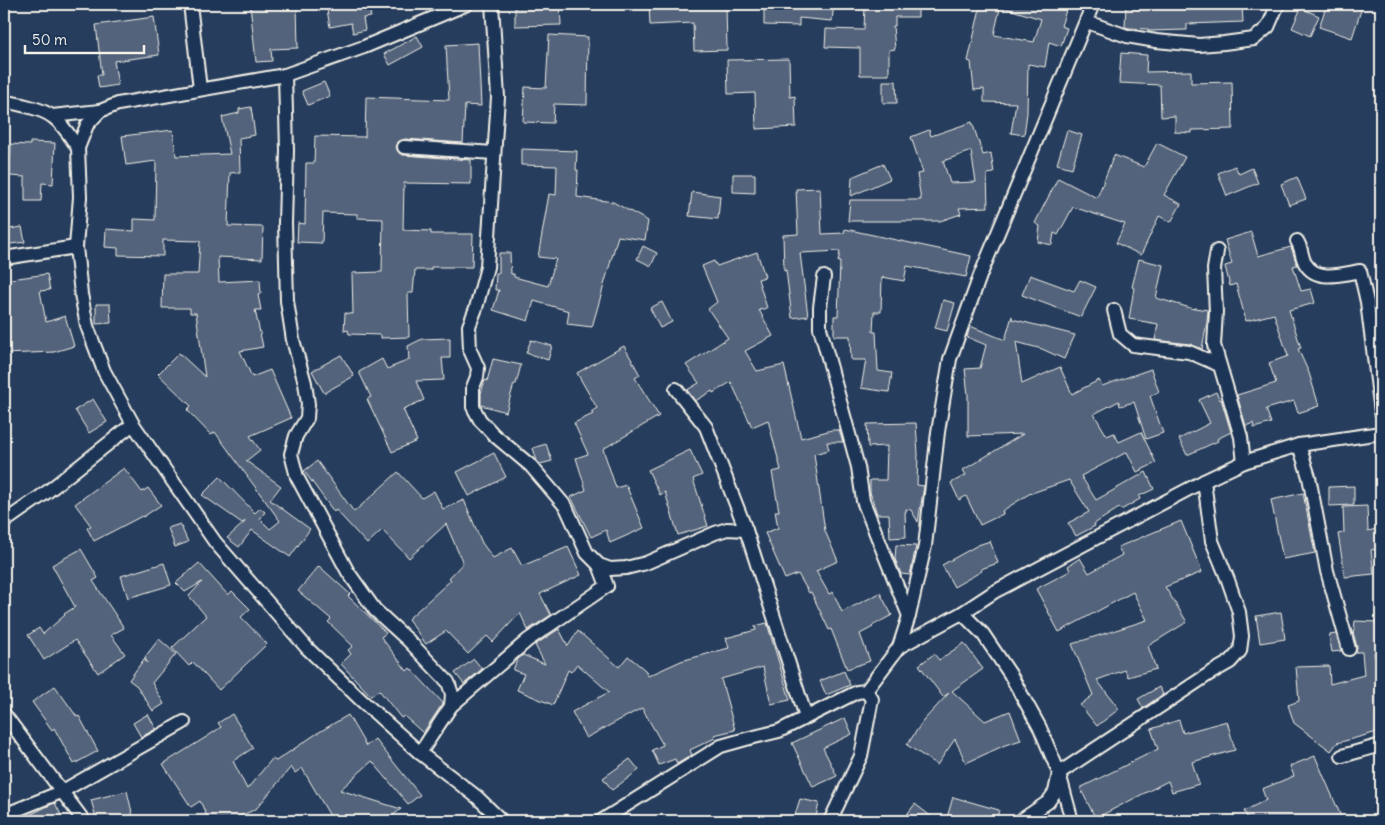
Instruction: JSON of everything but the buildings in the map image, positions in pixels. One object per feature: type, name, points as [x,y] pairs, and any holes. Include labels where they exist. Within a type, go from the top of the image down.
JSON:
[{"type":"street","points":[[190,4],[200,89]]},
{"type":"street","points":[[52,116],[100,112],[118,104],[285,75],[364,47],[467,4]]},
{"type":"street","points":[[420,752],[452,706],[528,640],[607,586],[599,565],[587,553],[566,507],[530,466],[494,435],[480,420],[473,407],[473,387],[478,368],[470,350],[469,326],[476,308],[486,267],[498,97],[492,4]]},
{"type":"street","points":[[601,821],[722,746],[746,738],[779,731],[857,692],[866,691],[899,647],[909,616],[925,546],[938,432],[950,359],[980,276],[1093,4]]},
{"type":"street","points":[[1087,22],[1127,36],[1156,41],[1199,44],[1224,43],[1254,39],[1268,27],[1278,4]]},
{"type":"street","points":[[285,75],[287,301],[293,340],[305,383],[308,404],[307,418],[296,436],[290,454],[297,478],[318,513],[348,572],[375,610],[409,640],[448,682],[452,694],[452,706]]},
{"type":"street","points":[[4,102],[34,109],[52,116],[78,148]]},
{"type":"street","points":[[100,112],[87,125],[78,148],[80,197],[76,247],[81,294],[87,326],[104,371],[133,424],[215,542],[307,648],[361,700],[502,821]]},
{"type":"street","points":[[404,147],[494,153]]},
{"type":"street","points":[[1297,241],[1302,248],[1305,262],[1312,271],[1320,275],[1360,271],[1367,302],[1381,412]]},
{"type":"street","points":[[4,258],[76,247]]},
{"type":"street","points":[[1217,251],[1214,269],[1216,312],[1214,346],[1241,437],[1244,462]]},
{"type":"street","points":[[824,277],[820,307],[820,328],[858,467],[863,501],[909,616]]},
{"type":"street","points":[[1114,310],[1120,334],[1133,345],[1189,352],[1219,365]]},
{"type":"street","points":[[676,389],[706,427],[746,530],[773,609],[806,717]]},
{"type":"street","points":[[4,522],[47,492],[133,424]]},
{"type":"street","points":[[899,647],[962,613],[994,592],[1204,481],[1244,462],[1299,445],[1381,433]]},
{"type":"street","points":[[1299,445],[1309,477],[1327,571],[1349,649]]},
{"type":"street","points":[[1020,821],[1048,802],[1055,792],[1059,773],[1230,662],[1240,651],[1242,636],[1239,612],[1212,542],[1204,481]]},
{"type":"street","points":[[599,565],[610,569],[626,568],[646,563],[715,532],[727,529],[746,530]]},
{"type":"street","points":[[962,613],[983,634],[1010,674],[1040,728],[1059,773],[1072,821]]},
{"type":"street","points":[[830,821],[861,756],[872,699],[866,691]]},
{"type":"street","points":[[4,714],[84,821]]},
{"type":"street","points":[[4,816],[61,792],[184,722]]},
{"type":"street","points":[[1342,756],[1381,745]]}]
